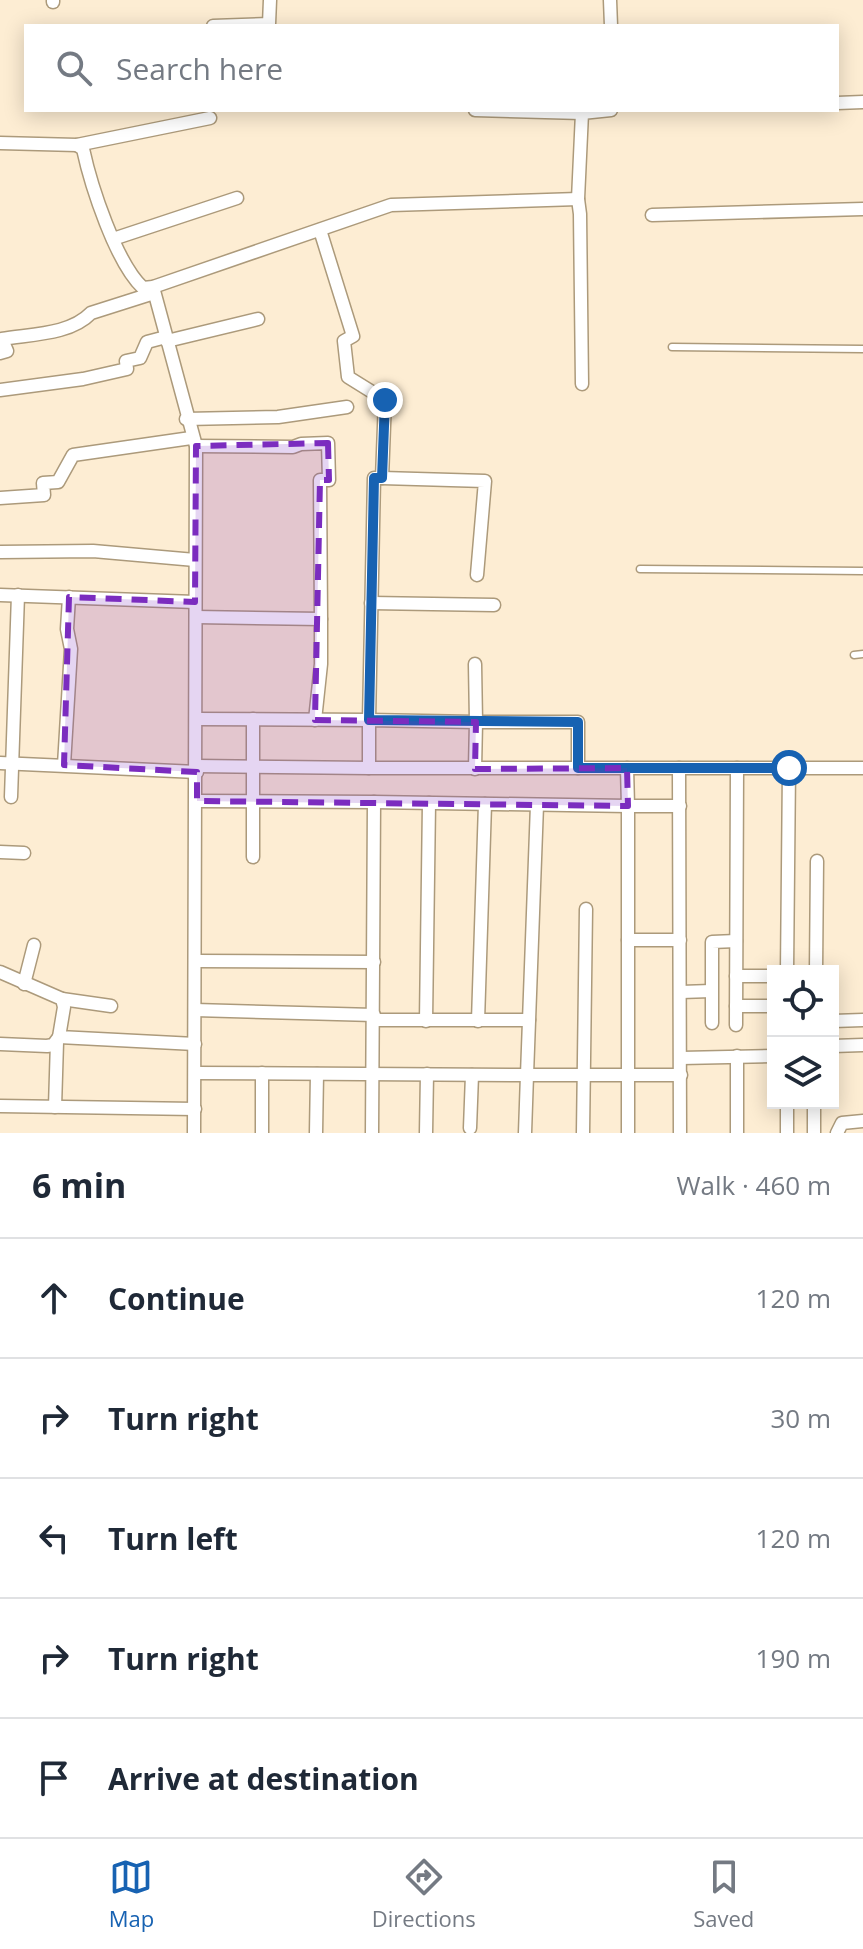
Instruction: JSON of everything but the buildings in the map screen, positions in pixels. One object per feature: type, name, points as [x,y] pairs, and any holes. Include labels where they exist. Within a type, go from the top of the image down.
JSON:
[{"type":"street","points":[[269,24],[270,0]]},
{"type":"street","points":[[610,0],[611,24]]},
{"type":"street","points":[[839,103],[863,102]]},
{"type":"street","points":[[546,112],[592,112]]},
{"type":"street","points":[[582,113],[578,199],[582,384]]},
{"type":"street","points":[[0,143],[77,145],[210,118]]},
{"type":"street","points":[[77,145],[83,149],[113,239],[134,280],[143,288],[154,290]]},
{"type":"street","points":[[113,239],[237,198]]},
{"type":"street","points":[[0,353],[7,351],[2,339],[66,329],[91,313],[391,205],[578,199]]},
{"type":"street","points":[[652,215],[863,209]]},
{"type":"street","points":[[320,230],[353,336],[344,341],[348,377],[385,400],[382,478]]},
{"type":"street","points":[[154,290],[193,442],[197,769],[194,1133]]},
{"type":"street","points":[[0,390],[83,379],[127,369],[126,361],[140,358],[147,342],[258,319]]},
{"type":"street","points":[[186,419],[278,417],[347,407]]},
{"type":"street","points":[[0,498],[44,495],[43,483],[58,482],[73,455],[193,442],[293,447],[328,443],[329,480],[320,480],[321,664],[315,720]]},
{"type":"street","points":[[369,768],[374,478],[485,481],[477,575]]},
{"type":"street","points":[[0,552],[93,551],[195,560]]},
{"type":"street","points":[[0,595],[195,602]]},
{"type":"street","points":[[11,797],[6,763],[18,595]]},
{"type":"street","points":[[64,765],[71,649],[67,629],[69,597]]},
{"type":"street","points":[[371,603],[494,605]]},
{"type":"street","points":[[196,617],[321,619]]},
{"type":"street","points":[[475,664],[475,769]]},
{"type":"street","points":[[196,719],[578,722],[578,768]]},
{"type":"street","points":[[253,719],[253,857]]},
{"type":"street","points":[[6,763],[197,769],[863,768]]},
{"type":"street","points":[[627,768],[628,1133]]},
{"type":"street","points":[[679,768],[680,1133]]},
{"type":"street","points":[[736,1025],[737,768]]},
{"type":"street","points":[[787,965],[789,768]]},
{"type":"street","points":[[197,801],[680,806]]},
{"type":"street","points":[[372,1133],[374,802]]},
{"type":"street","points":[[426,1021],[429,803]]},
{"type":"street","points":[[478,1021],[485,804]]},
{"type":"street","points":[[525,1133],[537,805]]},
{"type":"street","points":[[0,852],[24,853]]},
{"type":"street","points":[[816,965],[817,861]]},
{"type":"street","points":[[583,1133],[586,909]]},
{"type":"street","points":[[628,940],[680,940]]},
{"type":"street","points":[[712,1023],[712,942],[736,941]]},
{"type":"street","points":[[24,984],[34,945]]},
{"type":"street","points":[[196,961],[374,962]]},
{"type":"street","points":[[0,972],[62,999],[111,1006]]},
{"type":"street","points":[[736,976],[767,976]]},
{"type":"street","points":[[681,992],[711,991]]},
{"type":"street","points":[[55,1107],[58,1039],[64,1007],[62,999]]},
{"type":"street","points":[[736,1006],[767,1006]]},
{"type":"street","points":[[195,1010],[426,1021],[529,1020]]},
{"type":"street","points":[[839,1021],[863,1020]]},
{"type":"street","points":[[0,1044],[47,1046],[58,1039],[195,1044]]},
{"type":"street","points":[[839,1046],[863,1045]]},
{"type":"street","points":[[737,1056],[737,1133]]},
{"type":"street","points":[[681,1058],[767,1056]]},
{"type":"street","points":[[195,1073],[681,1075]]},
{"type":"street","points":[[262,1073],[262,1133]]},
{"type":"street","points":[[316,1133],[317,1074]]},
{"type":"street","points":[[426,1133],[427,1074]]},
{"type":"street","points":[[470,1128],[472,1075]]},
{"type":"street","points":[[0,1106],[195,1109]]},
{"type":"street","points":[[787,1109],[787,1133]]},
{"type":"street","points":[[814,1109],[814,1133]]},
{"type":"street","points":[[837,1133],[842,1123],[863,1121]]},
{"type":"lane","points":[[672,347],[863,349]]},
{"type":"lane","points":[[640,569],[863,571]]},
{"type":"lane","points":[[854,655],[863,654]]},
{"type":"highlighted area","points":[[328,443],[329,480],[320,480],[315,720],[476,722],[475,769],[627,768],[628,806],[197,801],[197,772],[64,765],[69,597],[195,602],[196,446]]},
{"type":"route","points":[[385,400],[382,478],[374,478],[369,720],[578,722],[578,768],[789,768]]}]
